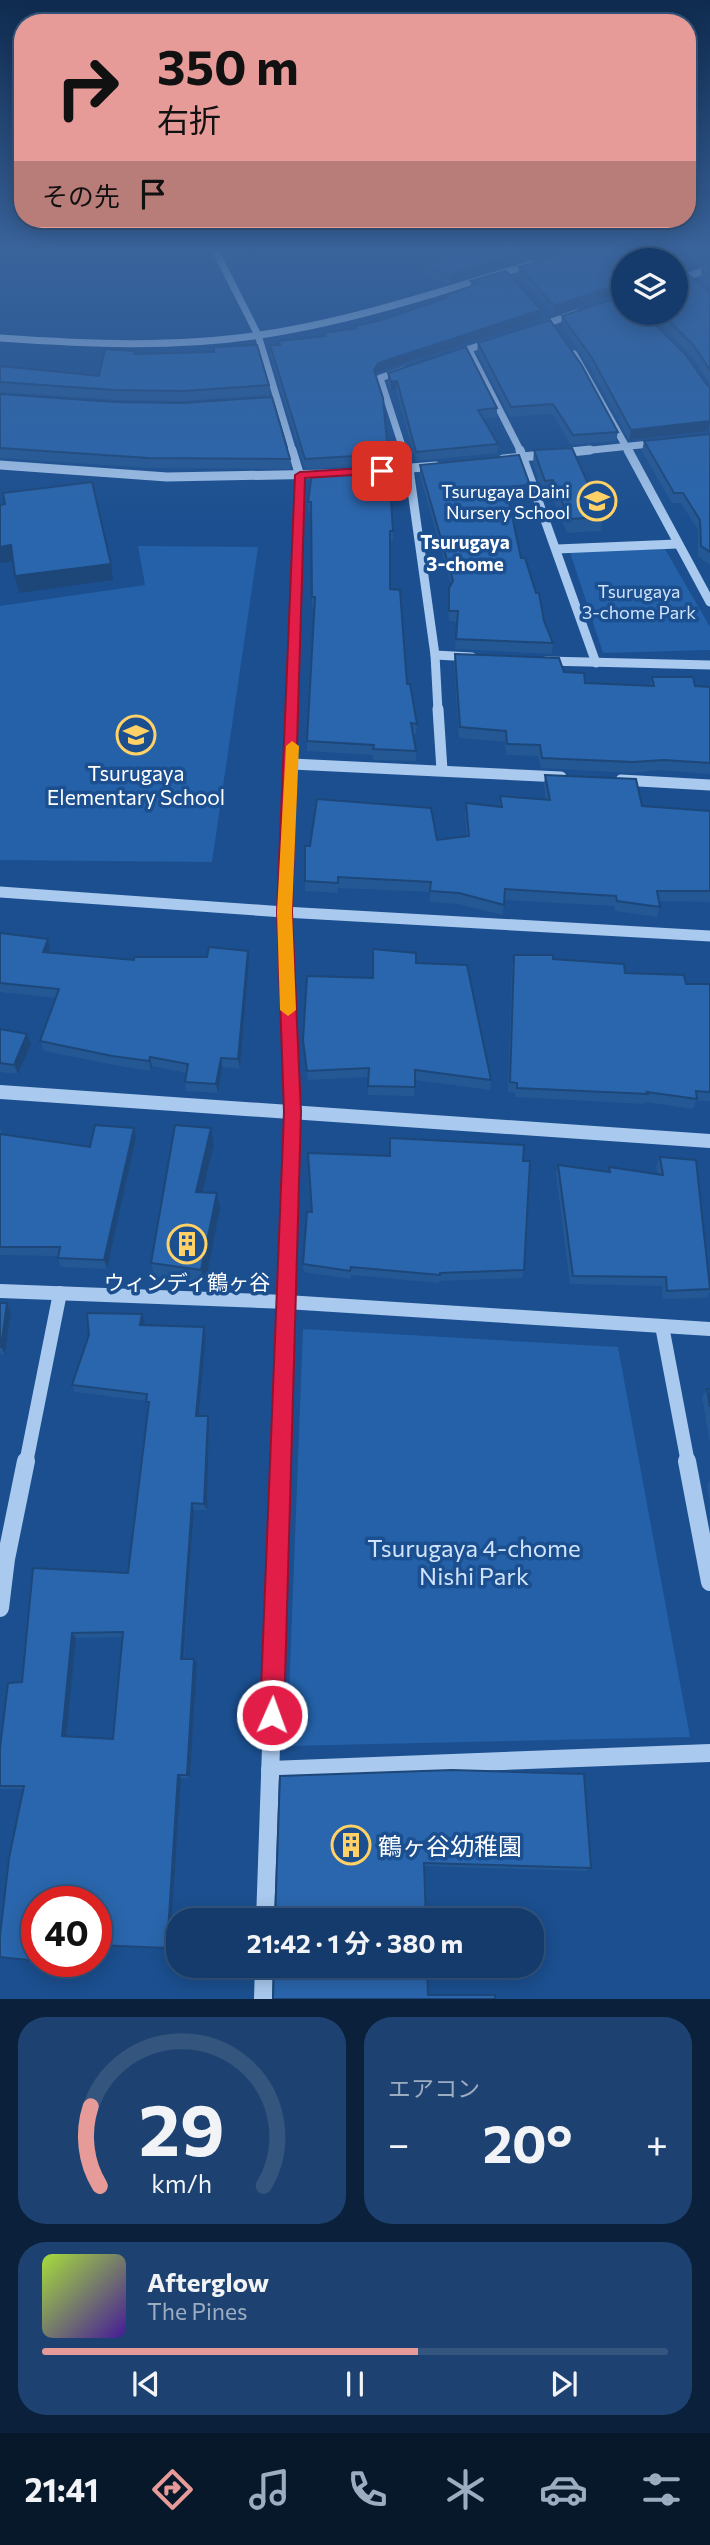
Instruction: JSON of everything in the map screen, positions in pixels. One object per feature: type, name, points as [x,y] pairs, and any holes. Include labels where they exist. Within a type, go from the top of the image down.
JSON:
[{"type":"street","points":[[94,341],[168,341]]},
{"type":"street","points":[[259,341],[272,400],[300,475],[292,764],[284,912],[293,1112],[265,1908]]},
{"type":"street","points":[[444,358],[494,341]]},
{"type":"street","points":[[469,350],[523,456],[596,663]]},
{"type":"street","points":[[571,351],[710,602]]},
{"type":"street","points":[[418,366],[380,378],[409,469],[435,655],[442,770]]},
{"type":"street","points":[[498,459],[668,442]]},
{"type":"street","points":[[0,465],[167,477],[341,473]]},
{"type":"street","points":[[368,471],[447,465]]},
{"type":"street","points":[[558,549],[677,544]]},
{"type":"street","points":[[435,655],[489,658]]},
{"type":"street","points":[[529,660],[710,665]]},
{"type":"street","points":[[292,764],[576,778]]},
{"type":"street","points":[[603,779],[710,785]]},
{"type":"street","points":[[0,891],[284,912],[710,936]]},
{"type":"street","points":[[0,1092],[710,1141]]},
{"type":"street","points":[[0,1291],[286,1302],[710,1329]]},
{"type":"street","points":[[0,1608],[3,1559],[60,1293]]},
{"type":"street","points":[[662,1326],[710,1582]]},
{"type":"street","points":[[270,1770],[710,1753]]},
{"type":"street","points":[[263,1999],[264,1978]]},
{"type":"green space","points":[[138,546],[258,547],[212,862],[0,860],[0,606],[145,585]]},
{"type":"green space","name":"Tsurugaya 3-chome Park","points":[[665,549],[710,627],[710,650],[603,653],[570,552]]},
{"type":"green space","name":"Tsurugaya 4-chome Nishi Park","points":[[303,1329],[618,1347],[690,1737],[287,1746]]},
{"type":"building","points":[[278,341],[445,341],[378,363],[374,370],[383,398],[388,454],[305,459],[270,345],[280,345]]},
{"type":"building","points":[[565,341],[581,364],[618,432],[573,435],[553,404],[511,407],[478,343]]},
{"type":"building","points":[[580,341],[672,341],[710,387],[710,421],[631,430]]},
{"type":"building","points":[[689,341],[710,341],[710,370],[694,346]]},
{"type":"building","points":[[257,345],[269,385],[183,391],[115,390],[0,382],[0,366],[99,376],[105,349],[135,351],[134,354],[214,352],[214,347]]},
{"type":"building","points":[[466,347],[497,408],[478,410],[498,444],[416,452],[397,381],[391,382],[388,373]]},
{"type":"building","points":[[0,394],[114,402],[183,403],[272,397],[290,459],[148,458],[0,448]]},
{"type":"building","points":[[710,434],[710,552],[701,546],[700,520],[683,493],[674,493],[644,441]]},
{"type":"building","points":[[572,448],[603,517],[569,519],[553,480],[545,481],[534,450]]},
{"type":"building","points":[[519,455],[530,485],[506,487],[521,558],[525,558],[536,593],[539,593],[544,621],[553,643],[456,639],[458,611],[449,611],[449,588],[453,581],[420,465]]},
{"type":"building","points":[[389,468],[393,531],[390,531],[390,589],[400,590],[407,684],[410,684],[417,724],[411,723],[416,751],[373,749],[374,745],[307,741],[315,597],[312,597],[311,502],[308,502],[312,472]]},
{"type":"building","points":[[92,482],[111,564],[15,576],[11,545],[0,547],[0,505],[5,504],[3,493]]},
{"type":"building","points":[[455,654],[559,658],[564,672],[584,673],[585,683],[654,686],[652,677],[693,677],[695,686],[710,687],[710,763],[542,758],[540,745],[507,744],[506,731],[460,727]]},
{"type":"building","points":[[545,775],[636,779],[642,806],[710,811],[710,891],[657,891],[660,907],[617,901],[616,896],[505,889],[504,905],[459,893],[430,891],[431,882],[338,877],[338,883],[305,881],[305,846],[310,846],[317,799],[431,808],[437,840],[469,836],[466,803],[502,807],[500,796],[550,800]]},
{"type":"building","points":[[0,933],[48,939],[43,952],[134,960],[134,957],[207,957],[209,947],[248,951],[238,1059],[221,1058],[216,1084],[185,1082],[188,1064],[150,1057],[149,1061],[112,1056],[40,1041],[59,989],[0,983]]},
{"type":"building","points":[[373,949],[416,953],[416,963],[467,965],[491,1080],[415,1070],[415,1087],[368,1086],[369,1068],[307,1071],[303,1040],[307,976],[373,978]]},
{"type":"building","points":[[514,955],[553,955],[553,959],[624,964],[625,973],[684,975],[686,984],[710,984],[710,1092],[696,1091],[697,1099],[647,1092],[648,1094],[517,1088],[517,1083],[510,1082]]},
{"type":"building","points":[[0,1029],[27,1034],[14,1065],[0,1063]]},
{"type":"building","points":[[95,1125],[134,1128],[104,1260],[58,1258],[60,1247],[0,1247],[0,1134],[90,1147]]},
{"type":"building","points":[[175,1125],[211,1128],[196,1192],[217,1193],[201,1270],[151,1263]]},
{"type":"building","points":[[390,1138],[524,1145],[523,1161],[530,1161],[524,1270],[440,1275],[351,1267],[350,1271],[303,1264],[307,1212],[312,1212],[308,1153],[390,1156]]},
{"type":"building","points":[[660,1157],[696,1160],[710,1289],[667,1291],[666,1277],[573,1276],[558,1165],[610,1172],[609,1167],[663,1175]]},
{"type":"building","points":[[0,1303],[7,1303],[1,1347],[0,1347]]},
{"type":"building","points":[[87,1313],[142,1314],[140,1325],[204,1327],[196,1416],[208,1416],[204,1504],[192,1503],[181,1659],[194,1659],[187,1775],[178,1775],[170,1908],[166,1908],[166,1948],[112,1946],[112,1886],[21,1886],[21,1959],[0,1957],[9,1858],[24,1786],[0,1786],[0,1748],[8,1683],[22,1682],[33,1568],[128,1573],[149,1402],[146,1402],[147,1394],[72,1385],[89,1335]],"holes":[[[123,1632],[113,1739],[62,1736],[72,1633]]]},
{"type":"building","points":[[452,1770],[584,1774],[591,1868],[424,1863],[426,1908],[275,1908],[280,1776]]},
{"type":"building","points":[[274,1978],[427,1978],[428,1995],[495,1995],[495,1999],[273,1999]]},
{"type":"slow traffic","points":[[288,1010],[284,912],[292,746]]},
{"type":"place","name":"Tsurugaya Daini Nursery School","points":[[597,501]]},
{"type":"place","name":"Tsurugaya Elementary School","points":[[136,735]]},
{"type":"place","name":"ウィンディ鶴ヶ谷","points":[[187,1244]]},
{"type":"place","name":"鶴ヶ谷幼稚園","points":[[351,1845]]},
{"type":"district","name":"Tsurugaya 3-chome","points":[[465,552]]},
{"type":"route","points":[[272,1715],[293,1112],[284,912],[292,764],[300,475],[382,471]]}]
